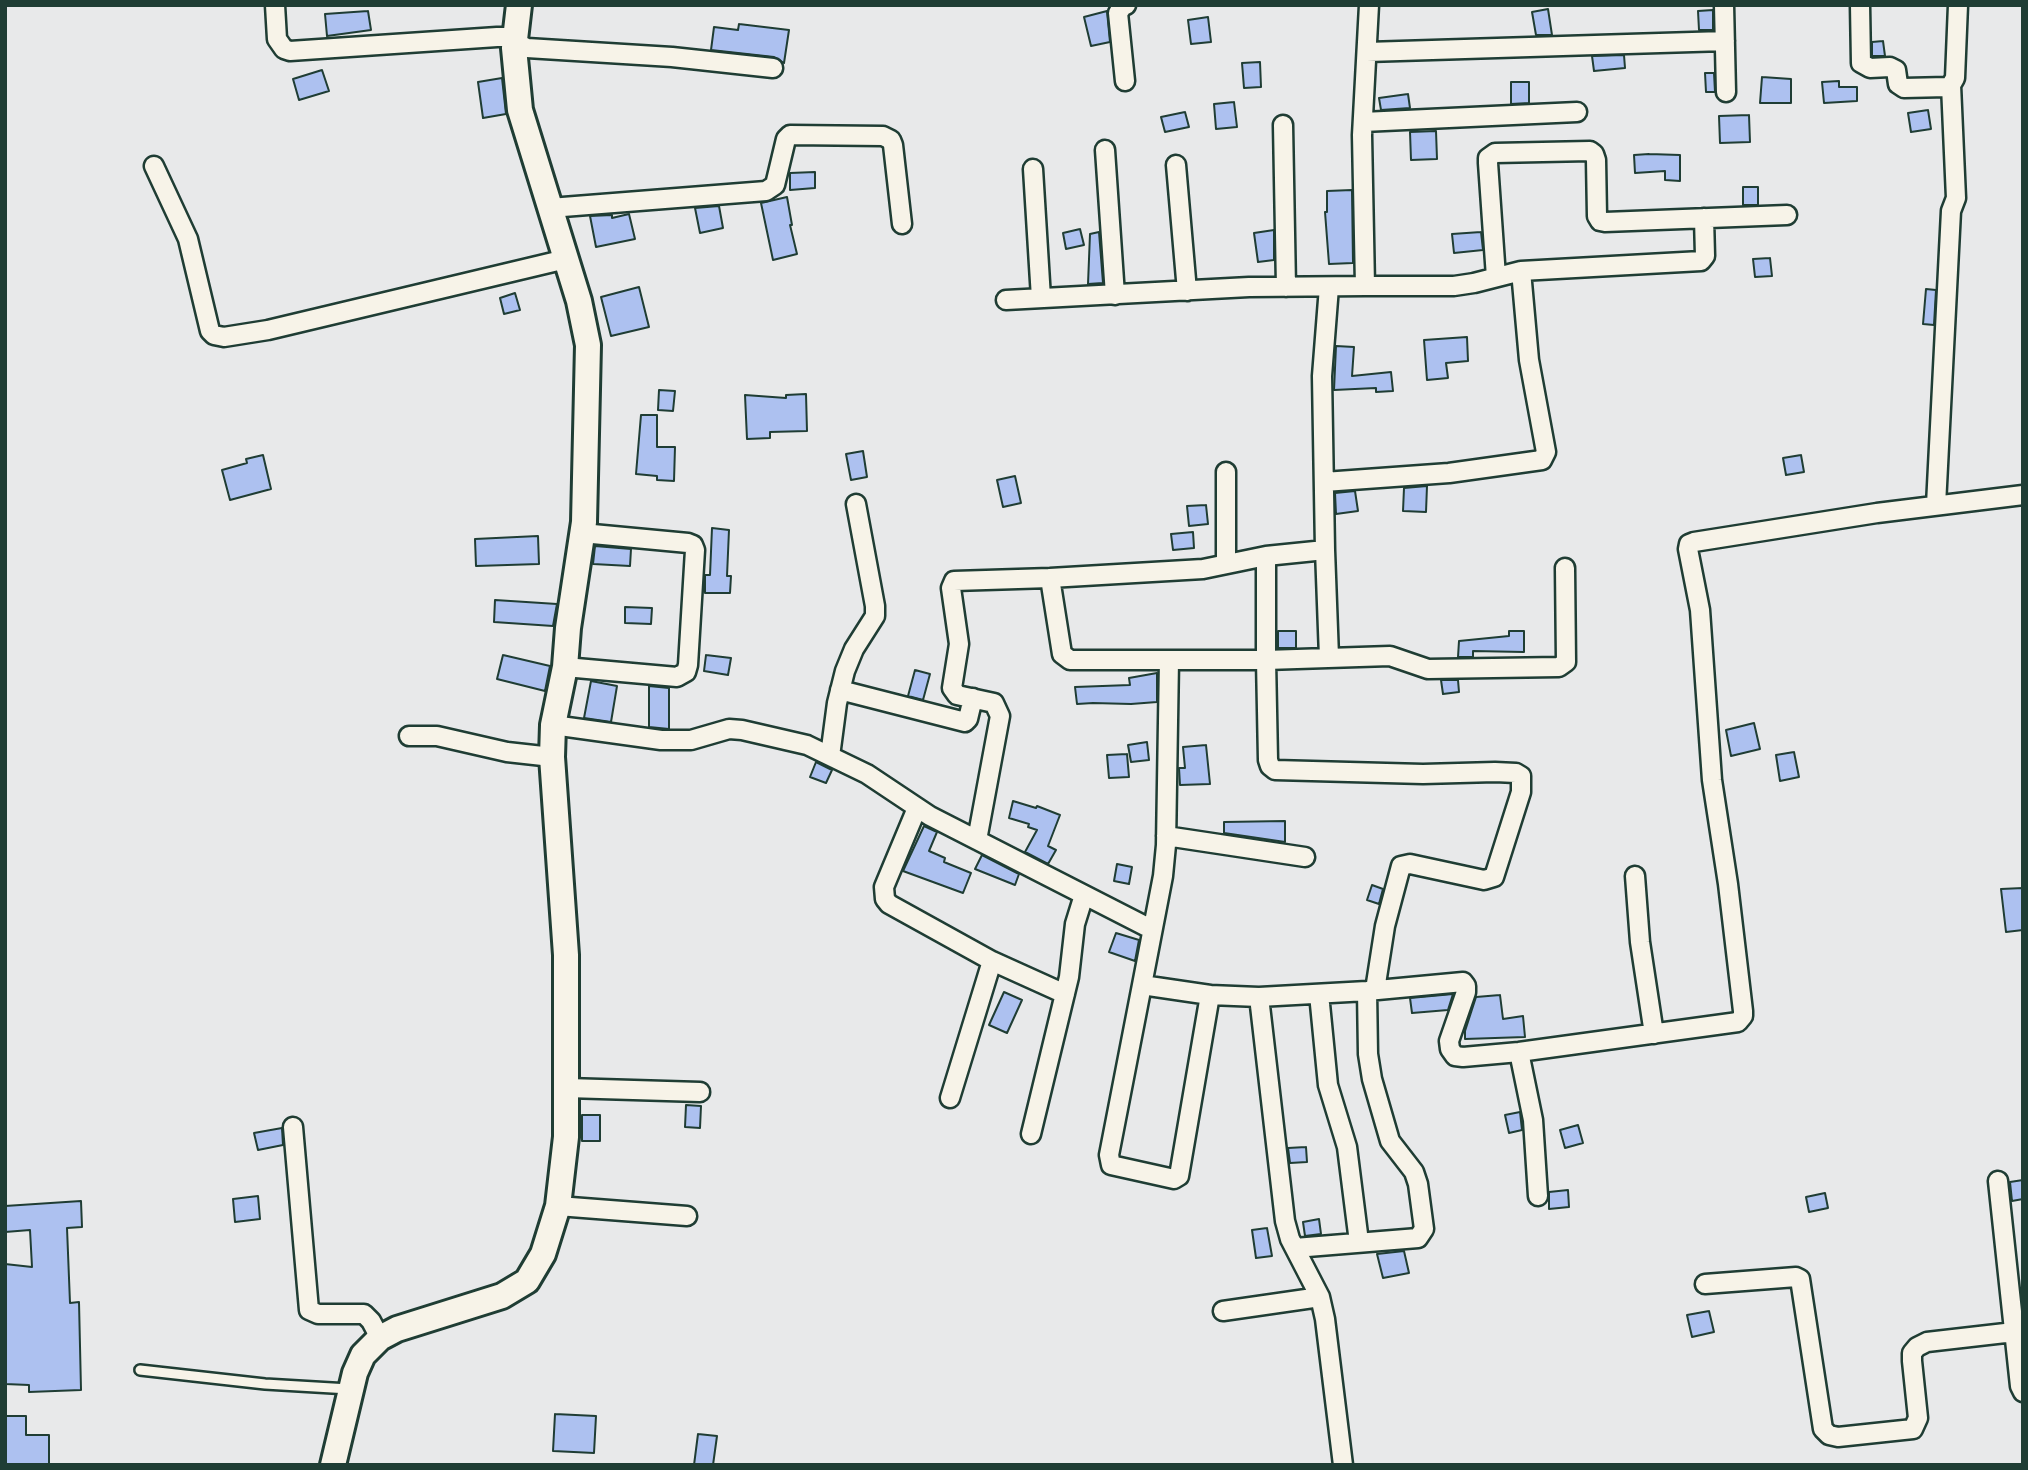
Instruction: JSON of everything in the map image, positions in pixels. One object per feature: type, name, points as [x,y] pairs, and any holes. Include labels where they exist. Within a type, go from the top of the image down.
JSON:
[{"type":"street","points":[[275,5],[277,39],[284,49],[290,51],[497,37],[527,48],[672,57],[773,68]]},
{"type":"street","points":[[333,1465],[355,1373],[363,1355],[380,1338],[397,1329],[502,1296],[527,1280],[543,1254],[558,1206],[566,1137],[567,1088],[565,955],[552,757],[553,725],[565,667],[582,533],[588,345],[579,301],[520,110],[514,41],[519,5]]},
{"type":"street","points":[[1125,81],[1118,13],[1126,5]]},
{"type":"street","points":[[1364,286],[1363,122],[1369,5]]},
{"type":"street","points":[[1724,5],[1726,93]]},
{"type":"street","points":[[1860,5],[1860,57],[1864,66],[1893,68],[1897,73],[1898,83],[1904,88],[1951,85]]},
{"type":"street","points":[[1936,505],[1951,211],[1956,198],[1951,85],[1955,78],[1958,5]]},
{"type":"street","points":[[1367,52],[1725,41]]},
{"type":"street","points":[[1363,122],[1577,112]]},
{"type":"street","points":[[1283,125],[1286,287]]},
{"type":"street","points":[[550,208],[766,191],[775,184],[787,136],[883,136],[891,140],[893,145],[902,224]]},
{"type":"street","points":[[1105,150],[1115,295]]},
{"type":"street","points":[[1496,277],[1488,163],[1491,154],[1495,153],[1590,151],[1596,160],[1596,209],[1600,221],[1787,215]]},
{"type":"street","points":[[1176,165],[1187,292]]},
{"type":"street","points":[[154,166],[188,239],[209,331],[214,335],[224,337],[268,330],[566,260]]},
{"type":"street","points":[[1033,169],[1041,298]]},
{"type":"street","points":[[1006,300],[1286,287],[1454,286],[1521,271],[1701,261],[1704,256],[1704,218]]},
{"type":"street","points":[[1324,482],[1449,473],[1542,460],[1546,452],[1529,360],[1521,271]]},
{"type":"street","points":[[1329,287],[1322,356],[1329,657]]},
{"type":"street","points":[[1226,472],[1226,563]]},
{"type":"street","points":[[1142,985],[1210,995],[1259,997],[1371,991],[1463,982],[1466,992],[1449,1041],[1455,1056],[1519,1052],[1738,1022],[1743,1011],[1712,780],[1700,610],[1689,544],[1825,521],[2023,495]]},
{"type":"street","points":[[830,756],[840,690],[854,649],[875,616],[856,504]]},
{"type":"street","points":[[565,667],[677,677],[686,672],[688,665],[695,550],[693,545],[688,542],[582,533]]},
{"type":"street","points":[[976,840],[1000,716],[994,703],[957,695],[952,688],[959,644],[951,585],[958,581],[1050,579],[1203,569],[1265,556],[1325,550]]},
{"type":"street","points":[[1265,556],[1270,766],[1275,770],[1436,774],[1496,772],[1516,773],[1521,776],[1521,792],[1494,877],[1483,880],[1410,864],[1401,866],[1371,991],[1368,1054],[1372,1079],[1390,1140],[1415,1172],[1424,1229],[1418,1237],[1295,1248]]},
{"type":"street","points":[[1050,579],[1062,654],[1077,661],[1390,656],[1428,669],[1559,667],[1566,662],[1565,568]]},
{"type":"street","points":[[1169,660],[1163,876],[1109,1161],[1115,1166],[1174,1179],[1180,1176],[1210,995]]},
{"type":"street","points":[[840,690],[965,722],[973,698]]},
{"type":"street","points":[[553,725],[661,740],[691,740],[729,729],[742,730],[807,745],[867,774],[917,808],[976,840],[1151,929]]},
{"type":"street","points":[[409,736],[436,736],[507,752],[552,757]]},
{"type":"street","points":[[917,808],[884,887],[885,899],[889,904],[992,961],[1065,995]]},
{"type":"street","points":[[1166,836],[1305,857]]},
{"type":"street","points":[[1635,876],[1640,942],[1654,1034]]},
{"type":"street","points":[[1031,1134],[1073,960],[1075,924],[1084,895]]},
{"type":"street","points":[[950,1098],[992,961]]},
{"type":"street","points":[[1319,994],[1326,1074],[1347,1147],[1359,1242]]},
{"type":"street","points":[[1259,997],[1284,1221],[1320,1297],[1343,1465]]},
{"type":"street","points":[[1519,1052],[1530,1099],[1538,1196]]},
{"type":"street","points":[[567,1088],[700,1092]]},
{"type":"street","points":[[293,1127],[309,1310],[318,1314],[364,1314],[372,1321],[380,1338]]},
{"type":"street","points":[[1998,1181],[2020,1386],[2023,1392]]},
{"type":"street","points":[[558,1206],[687,1216]]},
{"type":"street","points":[[1705,1284],[1796,1277],[1800,1279],[1823,1429],[1829,1435],[1838,1437],[1913,1429],[1918,1418],[1912,1353],[1917,1347],[1927,1342],[2014,1332]]},
{"type":"street","points":[[1223,1311],[1320,1297]]},
{"type":"lane","points":[[139,1370],[265,1384],[351,1390]]},
{"type":"building","points":[[1548,9],[1552,35],[1536,35],[1532,12]]},
{"type":"building","points":[[1713,10],[1713,30],[1699,30],[1698,11]]},
{"type":"building","points":[[368,11],[371,30],[327,36],[325,14]]},
{"type":"building","points":[[1107,11],[1110,42],[1091,46],[1084,17]]},
{"type":"building","points":[[1208,17],[1211,42],[1191,44],[1188,20]]},
{"type":"building","points":[[739,24],[789,30],[784,63],[774,57],[711,50],[714,27],[738,30]]},
{"type":"building","points":[[1883,41],[1885,56],[1872,56],[1872,42]]},
{"type":"building","points":[[1624,55],[1625,68],[1594,71],[1592,56]]},
{"type":"building","points":[[1260,62],[1261,87],[1244,88],[1242,63]]},
{"type":"building","points":[[322,70],[329,91],[299,100],[293,79]]},
{"type":"building","points":[[1705,73],[1714,73],[1715,92],[1706,92]]},
{"type":"building","points":[[1762,77],[1791,79],[1791,103],[1760,103]]},
{"type":"building","points":[[502,78],[506,114],[483,118],[478,82]]},
{"type":"building","points":[[1839,81],[1839,87],[1857,87],[1857,101],[1824,103],[1822,82]]},
{"type":"building","points":[[1511,82],[1529,82],[1529,103],[1511,104]]},
{"type":"building","points":[[1408,94],[1410,108],[1381,110],[1379,98]]},
{"type":"building","points":[[1234,102],[1237,127],[1216,129],[1214,104]]},
{"type":"building","points":[[1928,110],[1931,129],[1911,132],[1908,113]]},
{"type":"building","points":[[1185,112],[1189,127],[1165,132],[1161,117]]},
{"type":"building","points":[[1749,115],[1750,142],[1720,143],[1719,116]]},
{"type":"building","points":[[1436,131],[1437,159],[1411,160],[1410,132]]},
{"type":"building","points":[[1634,155],[1680,155],[1680,181],[1665,180],[1665,171],[1635,173]]},
{"type":"building","points":[[815,172],[815,188],[790,190],[790,173]]},
{"type":"building","points":[[1743,187],[1758,187],[1758,205],[1743,205]]},
{"type":"building","points":[[1352,190],[1353,263],[1329,264],[1325,212],[1327,191]]},
{"type":"building","points":[[787,197],[797,254],[773,260],[761,203]]},
{"type":"building","points":[[719,206],[723,228],[700,233],[695,208]]},
{"type":"building","points":[[629,214],[635,239],[596,247],[590,216],[612,215],[612,218]]},
{"type":"building","points":[[1080,229],[1084,245],[1066,249],[1063,233]]},
{"type":"building","points":[[1274,230],[1274,260],[1258,262],[1254,233]]},
{"type":"building","points":[[1099,232],[1103,283],[1088,284],[1090,234]]},
{"type":"building","points":[[1481,232],[1483,250],[1454,253],[1452,234]]},
{"type":"building","points":[[1770,258],[1772,276],[1755,277],[1753,259]]},
{"type":"building","points":[[639,287],[649,327],[611,336],[601,297]]},
{"type":"building","points":[[1926,289],[1936,290],[1934,325],[1923,324]]},
{"type":"building","points":[[515,293],[520,310],[504,314],[500,298]]},
{"type":"building","points":[[1467,337],[1468,361],[1446,363],[1448,378],[1427,380],[1424,340]]},
{"type":"building","points":[[1336,346],[1354,347],[1352,376],[1391,372],[1393,391],[1376,392],[1376,388],[1334,390]]},
{"type":"building","points":[[659,390],[675,391],[673,411],[658,410]]},
{"type":"building","points":[[806,394],[807,431],[770,432],[770,438],[747,439],[745,395],[786,398],[786,395]]},
{"type":"building","points":[[641,415],[657,415],[657,447],[675,447],[674,481],[636,474]]},
{"type":"building","points":[[863,451],[867,477],[851,480],[846,454]]},
{"type":"building","points":[[263,455],[271,489],[230,500],[222,470]]},
{"type":"building","points":[[1801,455],[1804,472],[1786,475],[1783,458]]},
{"type":"building","points":[[1015,476],[1021,503],[1003,507],[997,480]]},
{"type":"building","points":[[1427,486],[1426,512],[1403,511],[1404,488]]},
{"type":"building","points":[[1355,491],[1358,511],[1336,514],[1335,493]]},
{"type":"building","points":[[1206,505],[1208,524],[1189,526],[1187,506]]},
{"type":"building","points":[[712,528],[729,530],[727,576],[731,576],[730,593],[705,593],[705,575],[710,575]]},
{"type":"building","points":[[1193,532],[1194,548],[1173,550],[1171,534]]},
{"type":"building","points":[[538,536],[539,564],[476,566],[475,539]]},
{"type":"building","points":[[595,546],[631,549],[630,566],[593,564]]},
{"type":"building","points":[[495,600],[557,604],[553,626],[494,622]]},
{"type":"building","points":[[625,607],[652,608],[651,624],[625,623]]},
{"type":"building","points":[[1278,631],[1296,631],[1296,648],[1278,648]]},
{"type":"building","points":[[1509,631],[1524,631],[1524,652],[1473,651],[1473,657],[1458,657],[1459,641],[1509,636]]},
{"type":"building","points":[[503,655],[550,666],[545,691],[497,679]]},
{"type":"building","points":[[706,655],[731,658],[728,675],[704,671]]},
{"type":"building","points":[[915,670],[930,674],[923,700],[908,696]]},
{"type":"building","points":[[1157,673],[1157,702],[1077,704],[1075,687],[1130,685],[1129,678]]},
{"type":"building","points":[[1441,680],[1458,680],[1459,692],[1443,694]]},
{"type":"building","points":[[591,681],[617,686],[611,722],[584,718]]},
{"type":"building","points":[[649,686],[669,688],[669,729],[649,727]]},
{"type":"building","points":[[1754,723],[1760,749],[1731,756],[1726,730]]},
{"type":"building","points":[[1147,742],[1149,760],[1131,762],[1128,745]]},
{"type":"building","points":[[1206,745],[1210,784],[1180,785],[1179,768],[1185,768],[1183,747]]},
{"type":"building","points":[[1794,752],[1799,777],[1780,781],[1776,755]]},
{"type":"building","points":[[1127,754],[1129,777],[1109,778],[1107,755]]},
{"type":"building","points":[[816,762],[832,770],[826,783],[810,777]]},
{"type":"building","points":[[1013,801],[1060,815],[1048,846],[1056,850],[1048,864],[1025,852],[1037,830],[1028,827],[1029,824],[1009,818]]},
{"type":"building","points":[[1285,821],[1285,842],[1224,833],[1224,822]]},
{"type":"building","points":[[924,826],[937,832],[929,851],[945,858],[944,862],[971,873],[963,893],[903,871]]},
{"type":"building","points":[[982,855],[1019,874],[1015,885],[975,869]]},
{"type":"building","points":[[1117,864],[1132,867],[1129,884],[1114,881]]},
{"type":"building","points":[[1372,885],[1383,889],[1379,904],[1367,900]]},
{"type":"building","points":[[2023,888],[2023,930],[2006,932],[2001,889]]},
{"type":"building","points":[[1116,933],[1139,940],[1135,961],[1109,952]]},
{"type":"building","points":[[1004,992],[1022,1000],[1007,1033],[989,1025]]},
{"type":"building","points":[[1453,994],[1448,1010],[1412,1013],[1410,998]]},
{"type":"building","points":[[1500,995],[1503,1019],[1523,1016],[1525,1037],[1465,1039],[1476,997]]},
{"type":"building","points":[[686,1105],[701,1106],[700,1128],[685,1127]]},
{"type":"building","points":[[1520,1112],[1522,1130],[1509,1133],[1505,1115]]},
{"type":"building","points":[[582,1115],[600,1115],[600,1141],[582,1141]]},
{"type":"building","points":[[1578,1125],[1583,1143],[1565,1148],[1560,1130]]},
{"type":"building","points":[[282,1128],[283,1145],[258,1150],[254,1133]]},
{"type":"building","points":[[1306,1147],[1307,1162],[1290,1163],[1288,1148]]},
{"type":"building","points":[[2023,1180],[2023,1199],[2012,1201],[2010,1182]]},
{"type":"building","points":[[1568,1190],[1569,1207],[1549,1209],[1549,1192]]},
{"type":"building","points":[[1825,1193],[1828,1208],[1809,1212],[1806,1197]]},
{"type":"building","points":[[258,1196],[260,1219],[235,1222],[233,1199]]},
{"type":"building","points":[[81,1201],[82,1227],[67,1228],[70,1303],[79,1302],[81,1390],[29,1392],[29,1385],[5,1384],[5,1264],[32,1267],[30,1230],[5,1232],[5,1206]]},
{"type":"building","points":[[1319,1219],[1321,1234],[1305,1236],[1303,1222]]},
{"type":"building","points":[[1267,1228],[1272,1256],[1256,1258],[1252,1230]]},
{"type":"building","points":[[1404,1251],[1409,1273],[1383,1278],[1377,1254]]},
{"type":"building","points":[[1709,1311],[1714,1332],[1692,1337],[1687,1315]]},
{"type":"building","points":[[555,1414],[596,1416],[594,1453],[553,1451]]},
{"type":"building","points":[[5,1416],[26,1416],[26,1435],[49,1435],[49,1465],[5,1465]]},
{"type":"building","points":[[698,1434],[717,1436],[713,1465],[694,1465]]}]
